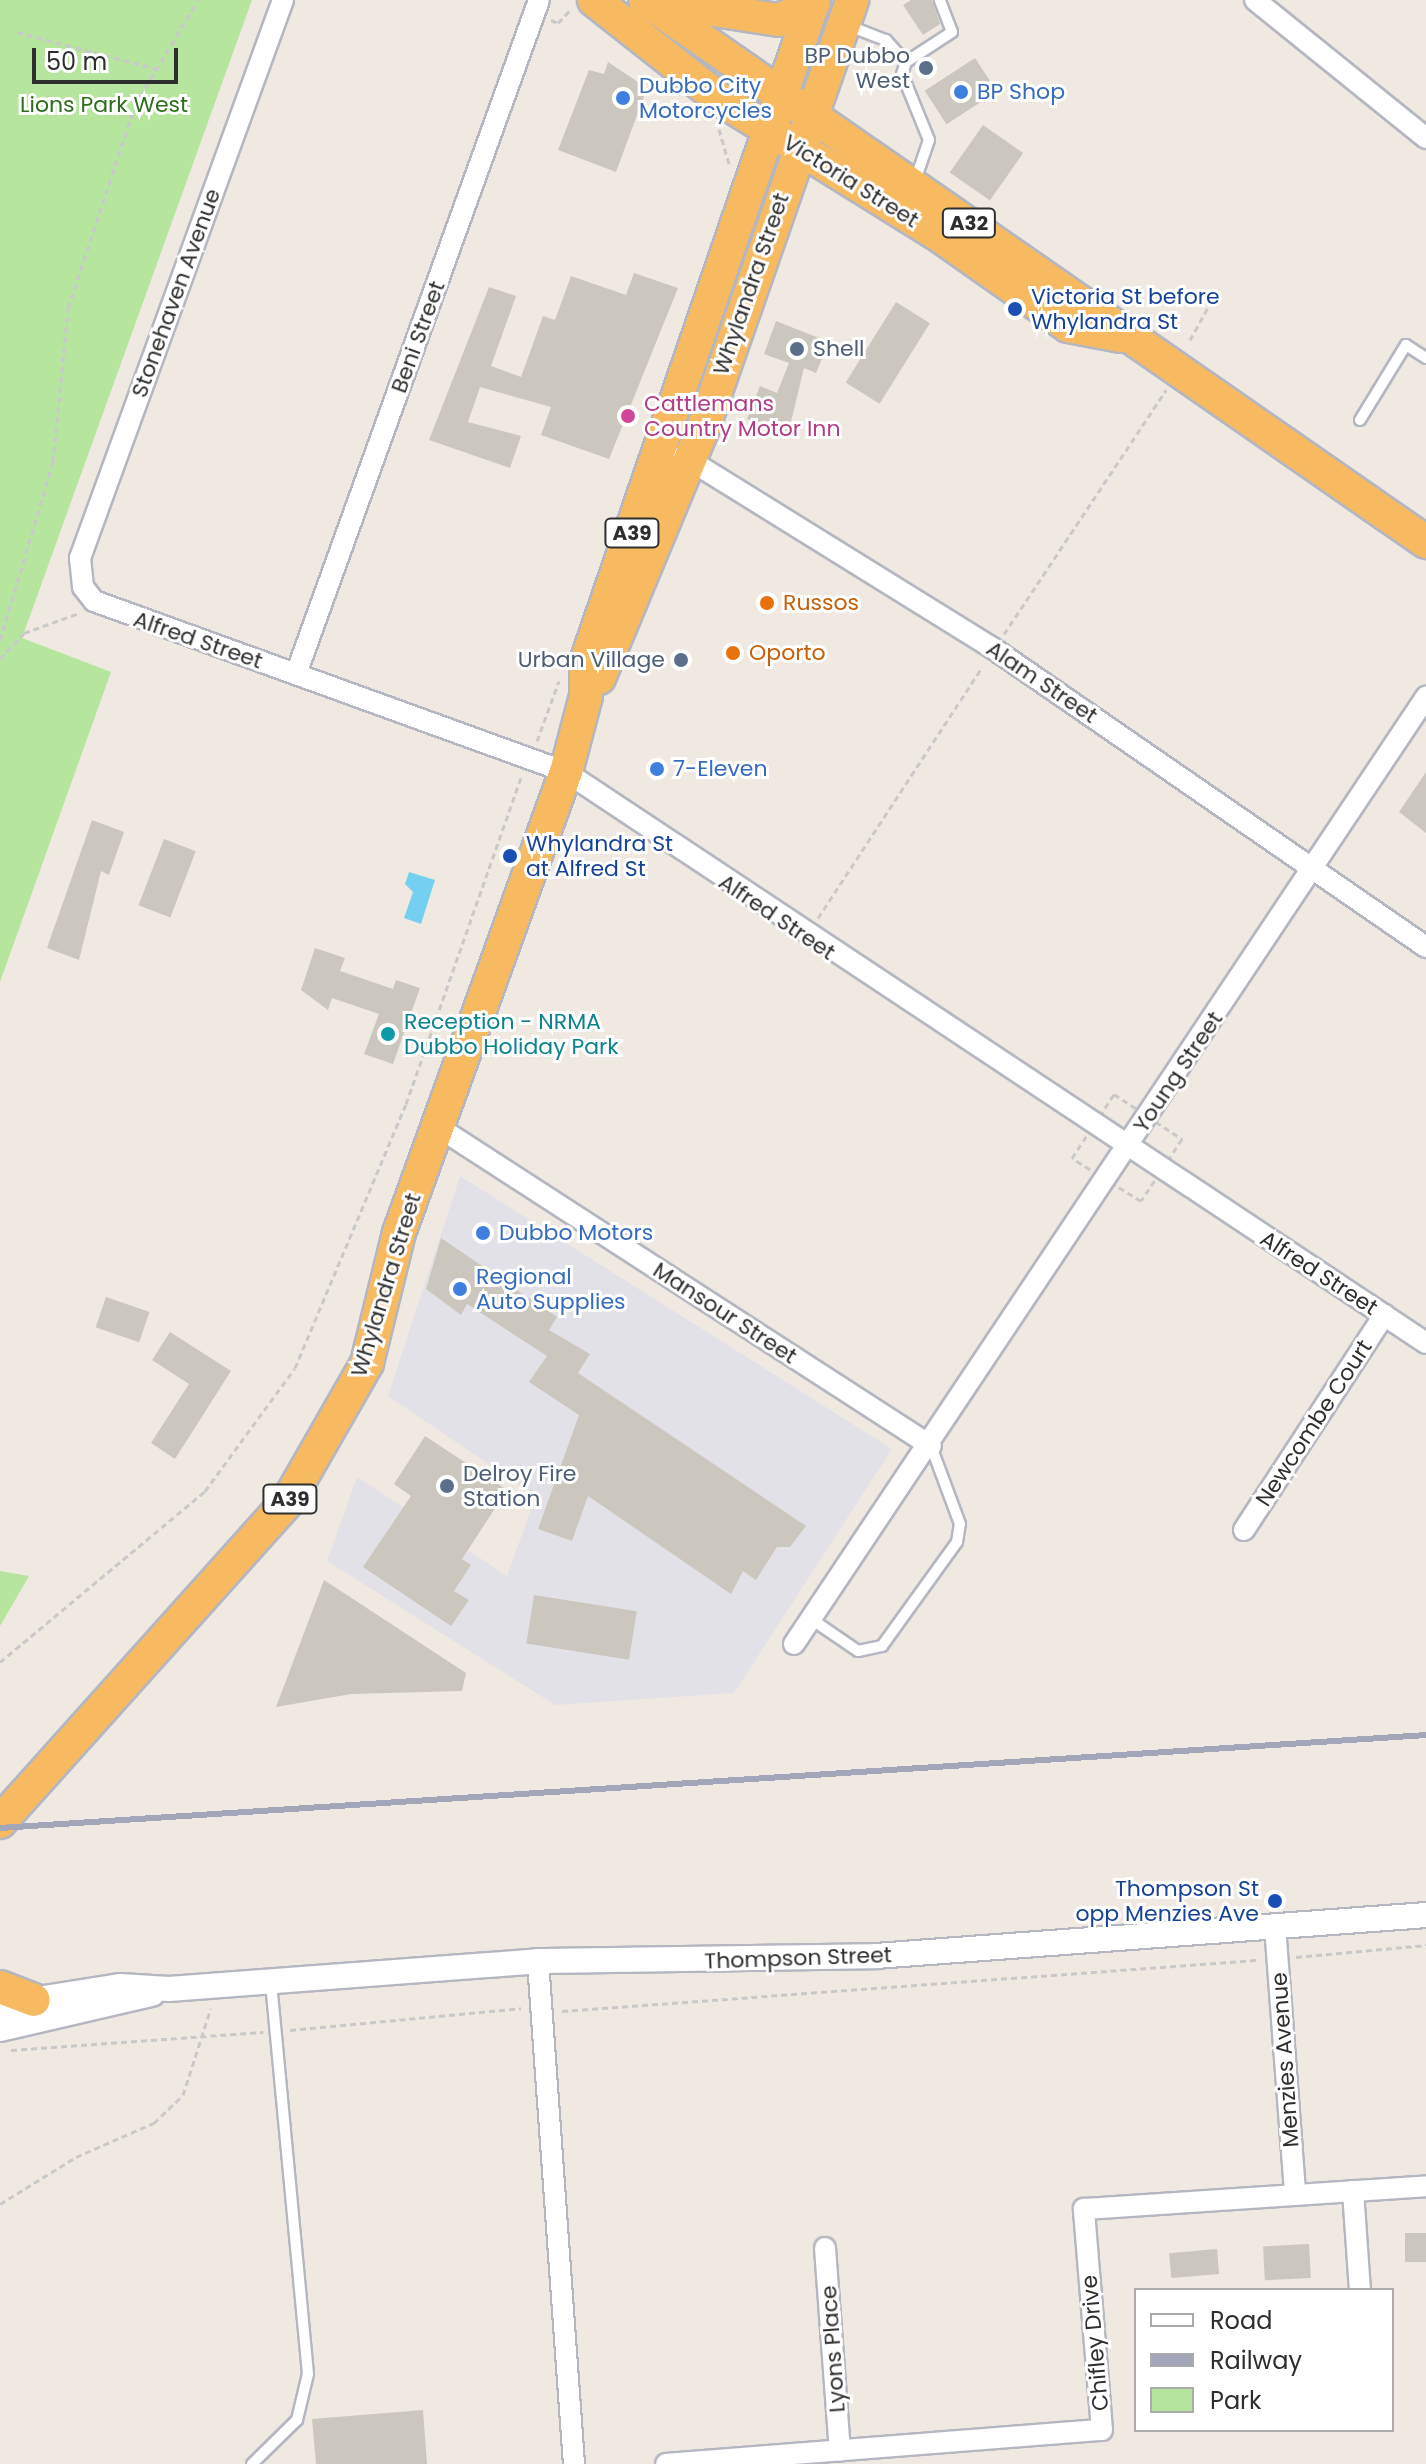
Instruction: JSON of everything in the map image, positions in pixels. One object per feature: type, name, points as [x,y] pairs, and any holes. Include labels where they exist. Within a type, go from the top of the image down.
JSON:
[{"type":"highway","name":"Victoria Street","points":[[645,0],[913,186],[1106,314],[1121,336],[1426,542]]},
{"type":"highway","points":[[653,0],[779,20],[813,2]]},
{"type":"highway","name":"Whylandra Street","points":[[586,696],[605,671],[692,459],[786,140],[783,96],[813,2]]},
{"type":"highway","name":"Victoria Street","points":[[586,5],[1068,326],[1121,336]]},
{"type":"highway","name":"Whylandra Street","points":[[0,1822],[237,1562],[323,1449],[367,1363],[399,1233],[566,772],[586,696],[586,662],[651,479],[786,140],[811,116],[847,12]]},
{"type":"highway","points":[[0,1987],[34,2000]]},
{"type":"street","name":"Stonehaven Avenue","points":[[83,587],[80,558],[283,0]]},
{"type":"street","points":[[1255,0],[1426,138]]},
{"type":"street","name":"Beni Street","points":[[296,674],[537,6]]},
{"type":"street","points":[[651,479],[670,459],[692,459]]},
{"type":"street","name":"Alam Street","points":[[692,459],[1316,865],[1426,947]]},
{"type":"street","name":"Alfred Street","points":[[83,587],[111,609],[566,772],[1127,1150],[1426,1343]]},
{"type":"street","name":"Young Street","points":[[794,1644],[814,1621],[931,1446],[1426,697]]},
{"type":"street","name":"Mansour Street","points":[[438,1127],[931,1446]]},
{"type":"street","name":"Newcombe Court","points":[[1244,1530],[1384,1315]]},
{"type":"street","name":"Thompson Street","points":[[0,2029],[169,1989],[271,1978],[538,1961],[737,1963],[1426,1915]]},
{"type":"street","name":"Menzies Avenue","points":[[1275,1926],[1295,2194]]},
{"type":"street","points":[[538,1961],[574,2464]]},
{"type":"street","name":"Thompson Street","points":[[0,2005],[120,1986],[169,1989]]},
{"type":"street","name":"Chifley Drive","points":[[666,2464],[1102,2430],[1084,2209],[1426,2186]]},
{"type":"street","points":[[1353,2191],[1360,2288]]},
{"type":"street","name":"Lyons Place","points":[[825,2248],[840,2450]]},
{"type":"lane","points":[[913,186],[929,140],[901,84],[906,62],[952,32],[940,0]]},
{"type":"lane","points":[[847,12],[906,62]]},
{"type":"lane","points":[[1360,420],[1406,345],[1426,358]]},
{"type":"lane","points":[[814,1621],[858,1651],[882,1646],[957,1542],[960,1524],[931,1446]]},
{"type":"lane","points":[[252,2464],[297,2420],[308,2374],[271,1978]]},
{"type":"path","points":[[0,640],[53,462],[68,308],[135,105],[198,0]]},
{"type":"path","points":[[537,6],[558,23],[569,8],[586,5]]},
{"type":"path","points":[[17,32],[157,69]]},
{"type":"path","points":[[713,121],[727,148],[728,174]]},
{"type":"path","points":[[1190,340],[1218,289]]},
{"type":"path","points":[[0,659],[47,620],[111,609]]},
{"type":"path","points":[[0,1662],[205,1491],[295,1368],[406,1104],[561,676]]},
{"type":"path","points":[[542,2012],[1277,1959],[1426,1945]]},
{"type":"path","points":[[0,2204],[76,2157],[154,2123],[183,2095],[198,2037],[223,1983]]},
{"type":"shaded area","points":[[460,1176],[892,1449],[734,1693],[555,1705],[327,1561],[357,1477],[507,1576],[536,1496],[388,1396]]},
{"type":"green space","name":"Lions Park West","points":[[0,0],[252,0],[22,638],[111,672],[0,982]]},
{"type":"green space","points":[[0,1571],[29,1576],[0,1626]]},
{"type":"water","points":[[409,872],[435,880],[421,924],[404,918],[413,892],[405,884]]},
{"type":"building","points":[[911,0],[932,0],[940,24],[923,35],[903,5]]},
{"type":"building","name":"BP Shop","points":[[975,58],[997,92],[946,124],[925,91]]},
{"type":"building","points":[[608,62],[647,88],[616,172],[558,150],[589,70],[604,74]]},
{"type":"building","points":[[983,125],[1023,153],[990,201],[950,173]]},
{"type":"building","points":[[634,273],[678,288],[609,459],[541,435],[551,407],[480,387],[468,422],[521,436],[510,468],[429,440],[489,287],[516,296],[491,366],[521,377],[543,316],[555,320],[571,276],[626,295]]},
{"type":"building","points":[[896,302],[930,323],[880,404],[846,383]]},
{"type":"building","points":[[776,321],[829,342],[816,373],[804,368],[788,434],[747,419],[760,386],[777,393],[789,363],[764,354]]},
{"type":"building","points":[[1426,772],[1426,833],[1399,812]]},
{"type":"building","points":[[92,820],[124,832],[109,875],[101,871],[79,960],[47,948]]},
{"type":"building","points":[[164,839],[196,851],[170,917],[139,905]]},
{"type":"building","points":[[315,948],[345,958],[340,971],[393,989],[396,980],[420,988],[393,1064],[364,1054],[379,1014],[332,998],[328,1010],[301,990]]},
{"type":"building","points":[[441,1238],[557,1317],[549,1330],[590,1354],[578,1373],[806,1526],[790,1547],[777,1547],[756,1580],[743,1571],[731,1594],[588,1496],[572,1541],[538,1529],[579,1415],[529,1382],[547,1356],[467,1304],[461,1315],[426,1289]]},
{"type":"building","points":[[106,1297],[149,1312],[139,1342],[96,1327]]},
{"type":"building","points":[[170,1332],[231,1371],[175,1459],[151,1443],[189,1384],[152,1360]]},
{"type":"building","points":[[425,1436],[507,1490],[462,1559],[471,1565],[454,1591],[469,1600],[451,1626],[363,1567],[411,1496],[394,1484]]},
{"type":"building","points":[[324,1580],[466,1673],[462,1691],[351,1694],[276,1707]]},
{"type":"building","points":[[534,1595],[637,1611],[629,1660],[526,1643]]},
{"type":"building","points":[[1405,2233],[1426,2233],[1426,2262],[1405,2262]]},
{"type":"building","points":[[1309,2244],[1311,2278],[1265,2280],[1263,2246]]},
{"type":"building","points":[[1217,2249],[1219,2274],[1171,2278],[1169,2253]]},
{"type":"building","points":[[423,2410],[427,2464],[316,2464],[312,2419]]},
{"type":"railway","points":[[0,1828],[1426,1735]]},
{"type":"place","name":"BP Dubbo West","points":[[926,68]]},
{"type":"place","name":"BP Shop","points":[[961,92]]},
{"type":"place","name":"Dubbo City Motorcycles","points":[[623,98]]},
{"type":"place","name":"Victoria St before Whylandra St","points":[[1015,309]]},
{"type":"place","name":"Shell","points":[[797,349]]},
{"type":"place","name":"Cattlemans Country Motor Inn","points":[[628,416]]},
{"type":"place","name":"Russos","points":[[767,603]]},
{"type":"place","name":"Oporto","points":[[733,653]]},
{"type":"place","name":"Urban Village","points":[[681,660]]},
{"type":"place","name":"7-Eleven","points":[[657,769]]},
{"type":"place","name":"Whylandra St at Alfred St","points":[[510,856]]},
{"type":"place","name":"Reception - NRMA Dubbo Holiday Park","points":[[388,1034]]},
{"type":"place","name":"Dubbo Motors","points":[[483,1233]]},
{"type":"place","name":"Regional Auto Supplies","points":[[460,1289]]},
{"type":"place","name":"Delroy Fire Station","points":[[447,1486]]},
{"type":"place","name":"Thompson St opp Menzies Ave","points":[[1275,1901]]}]
